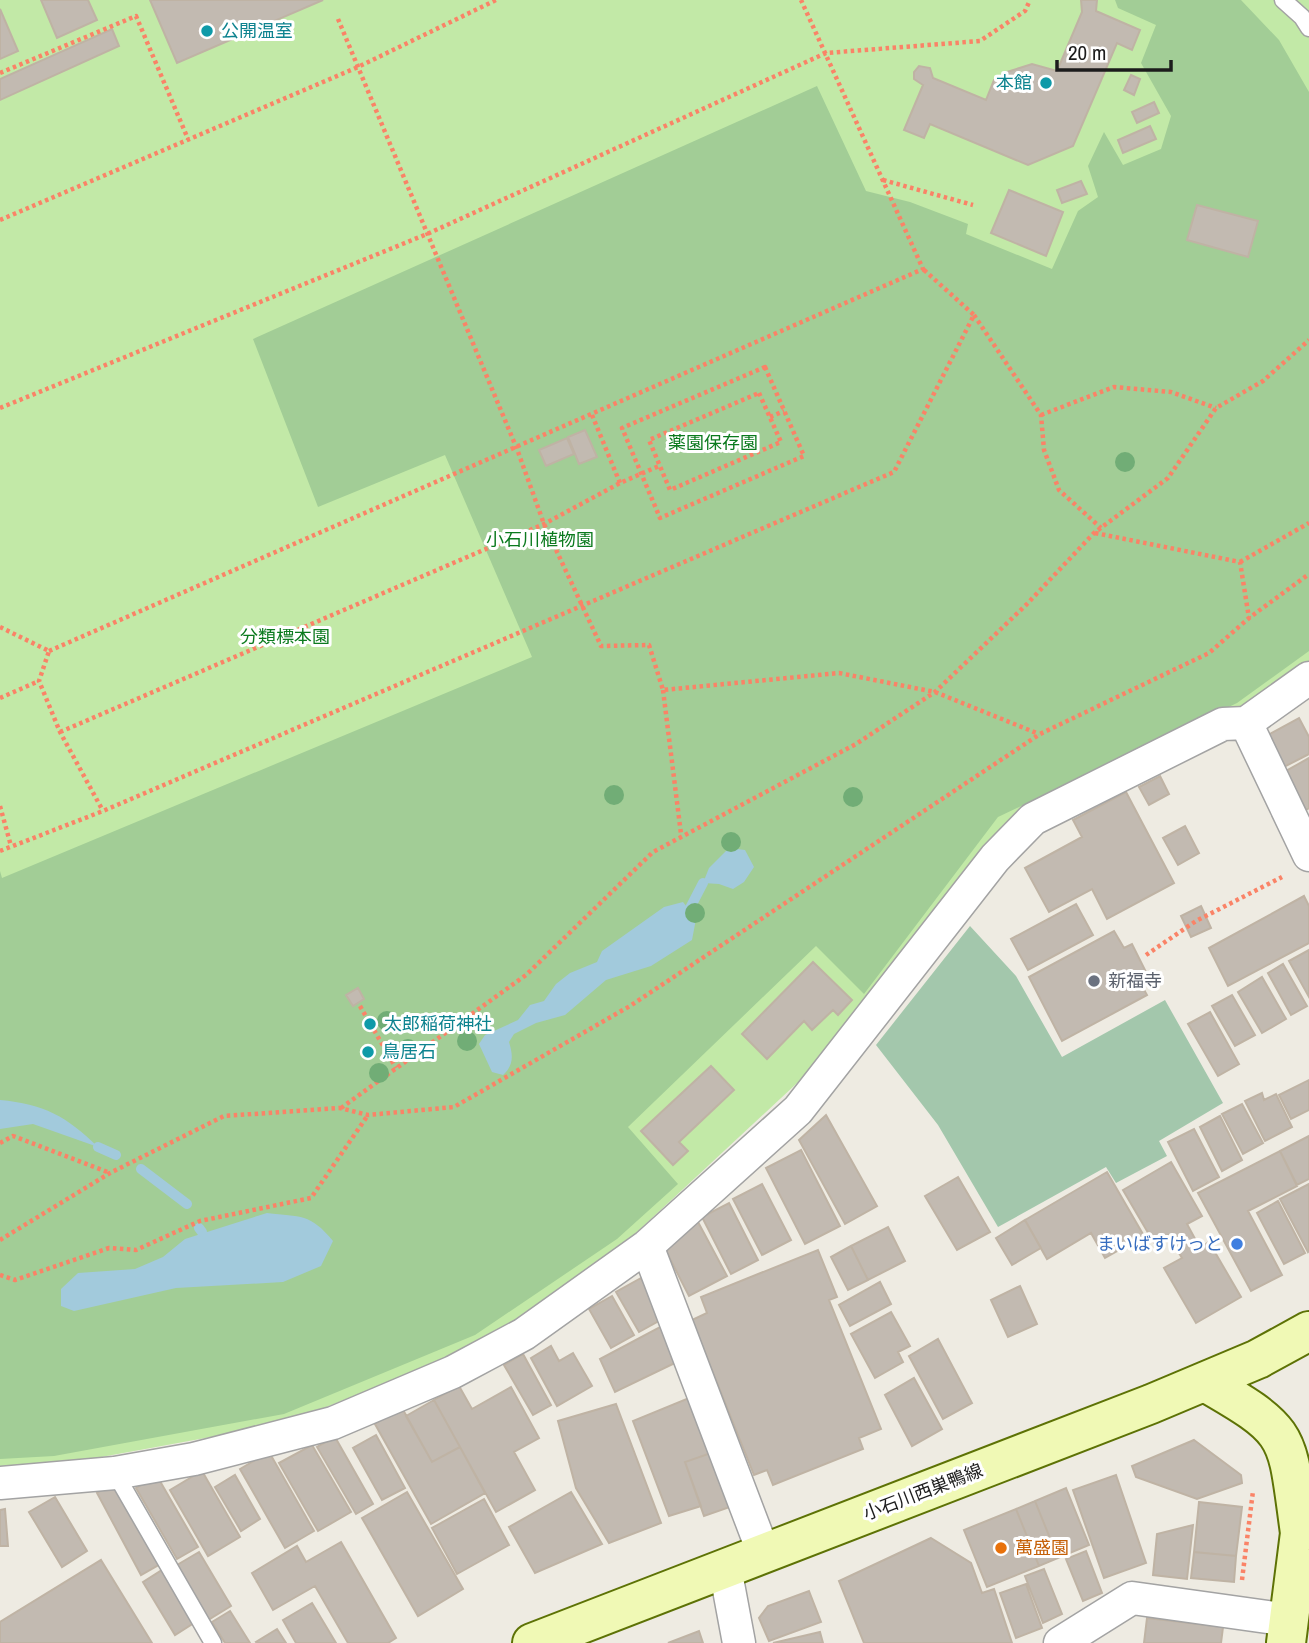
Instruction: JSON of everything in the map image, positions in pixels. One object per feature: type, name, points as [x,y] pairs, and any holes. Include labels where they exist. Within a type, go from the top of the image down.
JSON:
[{"type":"main road","name":"小石川西巣鴨線","points":[[532,1643],[1205,1382],[1309,1331]]},
{"type":"main road","points":[[1205,1382],[1260,1414],[1277,1429],[1288,1452],[1300,1533]]},
{"type":"main road","points":[[1287,1632],[1300,1533],[1309,1495]]},
{"type":"street","points":[[0,1483],[116,1473],[194,1460],[332,1423],[453,1372],[524,1334],[647,1246],[798,1110],[995,858],[1033,819],[1223,724],[1246,723],[1309,678]]},
{"type":"street","points":[[1246,723],[1298,865]]},
{"type":"street","points":[[647,1246],[764,1554]]},
{"type":"street","points":[[725,1568],[739,1643]]},
{"type":"street","points":[[1060,1643],[1132,1598],[1238,1613],[1287,1632]]},
{"type":"lane","points":[[1283,0],[1303,17],[1309,28]]},
{"type":"lane","points":[[116,1473],[213,1643]]},
{"type":"path","points":[[0,220],[358,66],[496,0]]},
{"type":"path","points":[[801,0],[923,269],[974,315],[1041,415],[1044,450],[1059,490],[1101,528]]},
{"type":"path","points":[[0,408],[427,234],[826,53],[980,41],[1025,11],[1030,0]]},
{"type":"path","points":[[0,74],[136,16],[188,139]]},
{"type":"path","points":[[338,19],[580,606],[601,646],[649,645],[663,690],[681,834]]},
{"type":"path","points":[[883,180],[973,205]]},
{"type":"path","points":[[103,811],[60,732],[39,681],[49,651],[517,449],[923,269]]},
{"type":"path","points":[[0,851],[103,811],[894,472],[974,315]]},
{"type":"path","points":[[340,1108],[526,975],[653,852],[681,834],[856,744],[935,692],[1026,605],[1094,533],[1168,478],[1216,408],[1263,381],[1309,340]]},
{"type":"path","points":[[765,367],[804,456],[660,518],[641,474],[622,428],[765,367]]},
{"type":"path","points":[[1041,415],[1114,387],[1171,392],[1216,408]]},
{"type":"path","points":[[760,393],[770,417],[781,442],[670,491],[649,440],[760,393]]},
{"type":"path","points":[[770,417],[785,411]]},
{"type":"path","points":[[592,415],[620,483]]},
{"type":"path","points":[[60,732],[544,524],[620,483],[660,466]]},
{"type":"path","points":[[1094,533],[1240,562],[1309,523]]},
{"type":"path","points":[[1240,562],[1249,618]]},
{"type":"path","points":[[0,1241],[110,1173],[224,1116],[340,1108],[369,1115],[454,1107],[630,1006],[1040,734],[1209,653],[1249,618],[1309,575]]},
{"type":"path","points":[[0,626],[49,651]]},
{"type":"path","points":[[663,690],[839,673],[935,692],[1040,734]]},
{"type":"path","points":[[0,698],[39,681]]},
{"type":"path","points":[[0,806],[11,846]]},
{"type":"path","points":[[1146,955],[1196,922],[1298,865]]},
{"type":"path","points":[[360,1006],[396,1068]]},
{"type":"path","points":[[0,1275],[15,1279],[109,1248],[136,1250],[200,1221],[311,1198],[369,1115]]},
{"type":"path","points":[[0,1143],[13,1136],[110,1173]]},
{"type":"path","points":[[1238,1613],[1254,1483]]},
{"type":"green space","name":"小石川植物園","points":[[0,0],[1309,0],[1309,662],[1242,711],[1004,824],[810,1071],[623,1245],[479,1345],[287,1423],[52,1466],[0,1469]]},
{"type":"green space","name":"小石川植物園","points":[[1115,0],[1241,0],[1279,40],[1309,92],[1309,651],[1237,703],[998,817],[864,994],[816,946],[628,1127],[678,1184],[617,1239],[475,1335],[284,1414],[54,1456],[0,1459],[0,871],[2,878],[532,657],[445,455],[318,507],[253,339],[817,86],[866,191],[910,202],[968,224],[966,234],[1052,269],[1078,211],[1098,197],[1088,166],[1104,132],[1123,165],[1161,149],[1171,116],[1141,63],[1156,25],[1118,8]]},
{"type":"green space","points":[[970,926],[1016,976],[1062,1057],[1165,1000],[1223,1103],[1159,1141],[1167,1156],[1116,1183],[1106,1167],[998,1227],[938,1125],[876,1045]]},
{"type":"water","points":[[729,848],[745,850],[754,867],[744,882],[733,889],[719,884],[703,883],[709,868]]},
{"type":"water","points":[[683,902],[696,919],[692,940],[651,966],[606,980],[565,1015],[536,1023],[514,1034],[509,1042],[511,1064],[503,1075],[492,1072],[479,1044],[485,1035],[518,1020],[530,1005],[544,1001],[556,984],[570,973],[597,962],[602,951],[664,907]]},
{"type":"water","points":[[0,1100],[54,1113],[98,1147],[33,1124],[0,1129]]},
{"type":"water","points":[[267,1213],[297,1216],[318,1225],[333,1241],[321,1266],[283,1282],[176,1288],[74,1311],[61,1306],[61,1289],[78,1273],[135,1269],[163,1257],[185,1239]]},
{"type":"building","points":[[41,0],[88,0],[97,20],[57,38]]},
{"type":"building","name":"公開温室","points":[[150,0],[323,0],[177,63]]},
{"type":"building","name":"本館","points":[[1081,0],[1097,0],[1096,11],[1140,30],[1132,50],[1117,43],[1073,146],[1028,165],[930,124],[924,138],[904,130],[923,85],[914,79],[914,72],[919,66],[930,68],[933,78],[986,100],[994,80],[1007,72],[1032,64],[1057,71],[1082,12]]},
{"type":"building","points":[[0,9],[18,51],[0,59]]},
{"type":"building","points":[[112,29],[119,46],[0,100],[0,79]]},
{"type":"building","points":[[1131,75],[1140,79],[1134,95],[1124,90]]},
{"type":"building","points":[[1154,102],[1159,113],[1137,123],[1132,112]]},
{"type":"building","points":[[1150,126],[1156,139],[1123,153],[1118,140]]},
{"type":"building","points":[[1081,181],[1087,194],[1062,203],[1057,190]]},
{"type":"building","points":[[1009,190],[1063,212],[1046,256],[991,233]]},
{"type":"building","points":[[1197,205],[1258,221],[1248,257],[1187,240]]},
{"type":"building","points":[[585,430],[597,457],[579,464],[568,437]]},
{"type":"building","points":[[567,438],[574,454],[546,466],[539,450]]},
{"type":"building","points":[[1299,718],[1309,737],[1309,754],[1284,767],[1268,735]]},
{"type":"building","points":[[1309,758],[1309,808],[1306,810],[1286,771]]},
{"type":"building","points":[[1160,776],[1169,794],[1149,805],[1139,787]]},
{"type":"building","points":[[1126,792],[1174,883],[1107,919],[1092,889],[1049,912],[1025,868],[1082,837],[1073,820]]},
{"type":"building","points":[[1185,826],[1199,853],[1178,865],[1163,838]]},
{"type":"building","points":[[1304,896],[1309,906],[1309,943],[1228,986],[1209,948]]},
{"type":"building","points":[[1076,904],[1093,935],[1028,970],[1011,939]]},
{"type":"building","points":[[1201,906],[1211,928],[1191,937],[1181,916]]},
{"type":"building","points":[[1114,931],[1124,948],[1132,944],[1146,972],[1137,977],[1147,995],[1062,1041],[1029,977]]},
{"type":"building","points":[[1309,950],[1309,997],[1289,961]]},
{"type":"building","points":[[813,962],[852,1000],[838,1015],[833,1010],[812,1030],[804,1021],[767,1059],[742,1034]]},
{"type":"building","points":[[1283,964],[1307,1006],[1291,1015],[1268,973]]},
{"type":"building","points":[[1262,977],[1286,1019],[1262,1033],[1238,992]]},
{"type":"building","points":[[358,988],[364,999],[353,1006],[346,995]]},
{"type":"building","points":[[1232,995],[1255,1035],[1235,1046],[1212,1006]]},
{"type":"building","points":[[1210,1012],[1239,1064],[1218,1076],[1188,1024]]},
{"type":"building","points":[[711,1066],[734,1090],[679,1142],[688,1151],[673,1165],[641,1131]]},
{"type":"building","points":[[1309,1080],[1309,1110],[1291,1119],[1279,1095]]},
{"type":"building","points":[[1262,1093],[1264,1100],[1276,1094],[1292,1127],[1265,1141],[1245,1101]]},
{"type":"building","points":[[1242,1104],[1263,1143],[1243,1154],[1222,1114]]},
{"type":"building","points":[[826,1115],[877,1206],[845,1224],[799,1140]]},
{"type":"building","points":[[1220,1116],[1242,1160],[1222,1171],[1200,1127]]},
{"type":"building","points":[[1194,1129],[1219,1177],[1193,1191],[1168,1142]]},
{"type":"building","points":[[1309,1136],[1309,1179],[1297,1185],[1280,1151]]},
{"type":"building","points":[[801,1150],[840,1226],[805,1244],[766,1168]]},
{"type":"building","points":[[1280,1151],[1297,1186],[1248,1211],[1282,1275],[1251,1291],[1198,1193]]},
{"type":"building","points":[[1171,1162],[1202,1216],[1187,1224],[1200,1248],[1209,1242],[1241,1297],[1196,1323],[1164,1268],[1182,1258],[1168,1235],[1154,1243],[1123,1190]]},
{"type":"building","points":[[1107,1172],[1144,1236],[1105,1258],[1091,1233],[1047,1259],[1025,1220]]},
{"type":"building","points":[[958,1177],[990,1232],[957,1250],[925,1196]]},
{"type":"building","points":[[762,1184],[791,1240],[762,1255],[733,1199]]},
{"type":"building","points":[[1309,1184],[1309,1251],[1308,1252],[1280,1199]]},
{"type":"building","points":[[1278,1201],[1305,1253],[1284,1264],[1257,1213]]},
{"type":"building","points":[[729,1203],[758,1260],[731,1274],[702,1217]]},
{"type":"building","points":[[1025,1220],[1041,1248],[1012,1265],[996,1238]]},
{"type":"building","points":[[698,1222],[727,1276],[689,1296],[665,1249]]},
{"type":"building","points":[[888,1227],[905,1261],[868,1280],[851,1246]]},
{"type":"building","points":[[851,1246],[868,1280],[848,1290],[831,1257]]},
{"type":"building","points":[[818,1250],[837,1297],[829,1300],[881,1429],[859,1438],[863,1449],[773,1485],[767,1470],[754,1475],[692,1320],[707,1313],[701,1297]]},
{"type":"building","points":[[641,1278],[664,1318],[639,1332],[616,1292]]},
{"type":"building","points":[[880,1282],[891,1304],[850,1326],[839,1305]]},
{"type":"building","points":[[1020,1286],[1037,1324],[1008,1337],[991,1300]]},
{"type":"building","points":[[612,1296],[634,1335],[611,1348],[589,1309]]},
{"type":"building","points":[[891,1312],[910,1346],[898,1352],[903,1362],[875,1378],[851,1334]]},
{"type":"building","points":[[660,1327],[679,1361],[615,1392],[600,1359]]},
{"type":"building","points":[[938,1339],[972,1403],[943,1419],[909,1356]]},
{"type":"building","points":[[551,1346],[559,1361],[573,1353],[592,1386],[557,1406],[531,1358]]},
{"type":"building","points":[[523,1354],[551,1405],[533,1415],[504,1365]]},
{"type":"building","points":[[914,1378],[942,1429],[912,1446],[885,1395]]},
{"type":"building","points":[[459,1386],[472,1409],[511,1387],[539,1438],[514,1452],[535,1490],[496,1512],[434,1400]]},
{"type":"building","points":[[689,1398],[711,1453],[685,1462],[701,1506],[669,1516],[633,1421]]},
{"type":"building","points":[[434,1400],[460,1447],[432,1462],[406,1416]]},
{"type":"building","points":[[616,1404],[661,1523],[609,1543],[576,1488],[558,1421]]},
{"type":"building","points":[[402,1408],[432,1462],[460,1447],[485,1493],[431,1524],[375,1424]]},
{"type":"building","points":[[376,1435],[405,1488],[382,1500],[353,1448]]},
{"type":"building","points":[[335,1437],[373,1504],[356,1514],[317,1447]]},
{"type":"building","points":[[1194,1440],[1241,1475],[1242,1483],[1197,1499],[1136,1477],[1132,1466]]},
{"type":"building","points":[[312,1445],[351,1512],[318,1531],[279,1463]]},
{"type":"building","points":[[269,1452],[314,1531],[285,1548],[240,1469]]},
{"type":"building","points":[[711,1453],[730,1507],[704,1516],[685,1462]]},
{"type":"building","points":[[202,1471],[240,1537],[208,1556],[170,1490]]},
{"type":"building","points":[[235,1475],[260,1519],[241,1531],[215,1487]]},
{"type":"building","points":[[1116,1475],[1146,1563],[1104,1578],[1073,1490]]},
{"type":"building","points":[[157,1476],[198,1547],[177,1559],[136,1488]]},
{"type":"building","points":[[118,1481],[162,1563],[141,1575],[97,1493]]},
{"type":"building","points":[[1066,1488],[1089,1545],[1058,1558],[1035,1501]]},
{"type":"building","points":[[407,1492],[463,1589],[418,1616],[362,1518]]},
{"type":"building","points":[[571,1492],[602,1544],[535,1573],[509,1527]]},
{"type":"building","points":[[55,1497],[87,1551],[62,1567],[29,1512]]},
{"type":"building","points":[[484,1499],[509,1545],[457,1574],[432,1528]]},
{"type":"building","points":[[1035,1501],[1058,1558],[1039,1566],[1016,1509]]},
{"type":"building","points":[[1199,1502],[1242,1507],[1236,1556],[1194,1552]]},
{"type":"building","points":[[5,1509],[8,1546],[0,1546],[0,1510]]},
{"type":"building","name":"萬盛園","points":[[1016,1509],[1039,1566],[987,1587],[964,1530]]},
{"type":"building","points":[[1193,1525],[1187,1579],[1153,1575],[1157,1534]]},
{"type":"building","points":[[931,1538],[971,1563],[982,1593],[994,1589],[1012,1643],[864,1643],[839,1581]]},
{"type":"building","points":[[341,1542],[396,1638],[388,1643],[348,1643],[315,1586],[273,1610],[252,1573],[297,1546],[306,1562]]},
{"type":"building","points":[[1086,1551],[1102,1593],[1083,1601],[1066,1559]]},
{"type":"building","points":[[199,1552],[231,1606],[208,1620],[177,1565]]},
{"type":"building","points":[[1194,1552],[1236,1556],[1234,1582],[1191,1578]]},
{"type":"building","points":[[101,1560],[152,1643],[0,1643],[0,1622]]},
{"type":"building","points":[[1044,1569],[1062,1614],[1043,1623],[1025,1576]]},
{"type":"building","points":[[162,1570],[194,1623],[175,1635],[143,1582]]},
{"type":"building","points":[[1026,1584],[1042,1628],[1016,1638],[1000,1593]]},
{"type":"building","points":[[809,1591],[821,1622],[769,1641],[759,1618],[768,1606]]},
{"type":"building","points":[[312,1603],[336,1643],[296,1643],[283,1620]]},
{"type":"building","points":[[230,1611],[250,1643],[225,1643],[212,1622]]},
{"type":"building","points":[[1147,1618],[1223,1627],[1221,1643],[1144,1643]]},
{"type":"building","points":[[277,1629],[286,1643],[256,1642]]},
{"type":"building","points":[[699,1631],[703,1643],[668,1643]]},
{"type":"building","points":[[820,1632],[823,1643],[773,1643]]},
{"type":"waterway","points":[[689,910],[703,883]]},
{"type":"waterway","points":[[98,1147],[116,1155]]},
{"type":"waterway","points":[[141,1169],[187,1204]]},
{"type":"waterway","points":[[199,1228],[202,1232]]},
{"type":"place","name":"公開温室","points":[[207,31]]},
{"type":"place","name":"本館","points":[[1046,83]]},
{"type":"place","name":"新福寺","points":[[1094,981]]},
{"type":"place","name":"太郎稲荷神社","points":[[370,1024]]},
{"type":"place","name":"鳥居石","points":[[368,1052]]},
{"type":"place","name":"まいばすけっと","points":[[1237,1244]]},
{"type":"place","name":"萬盛園","points":[[1001,1548]]},
{"type":"park label","name":"薬園保存園","points":[[713,443]]},
{"type":"park label","name":"分類標本園","points":[[285,637]]}]
